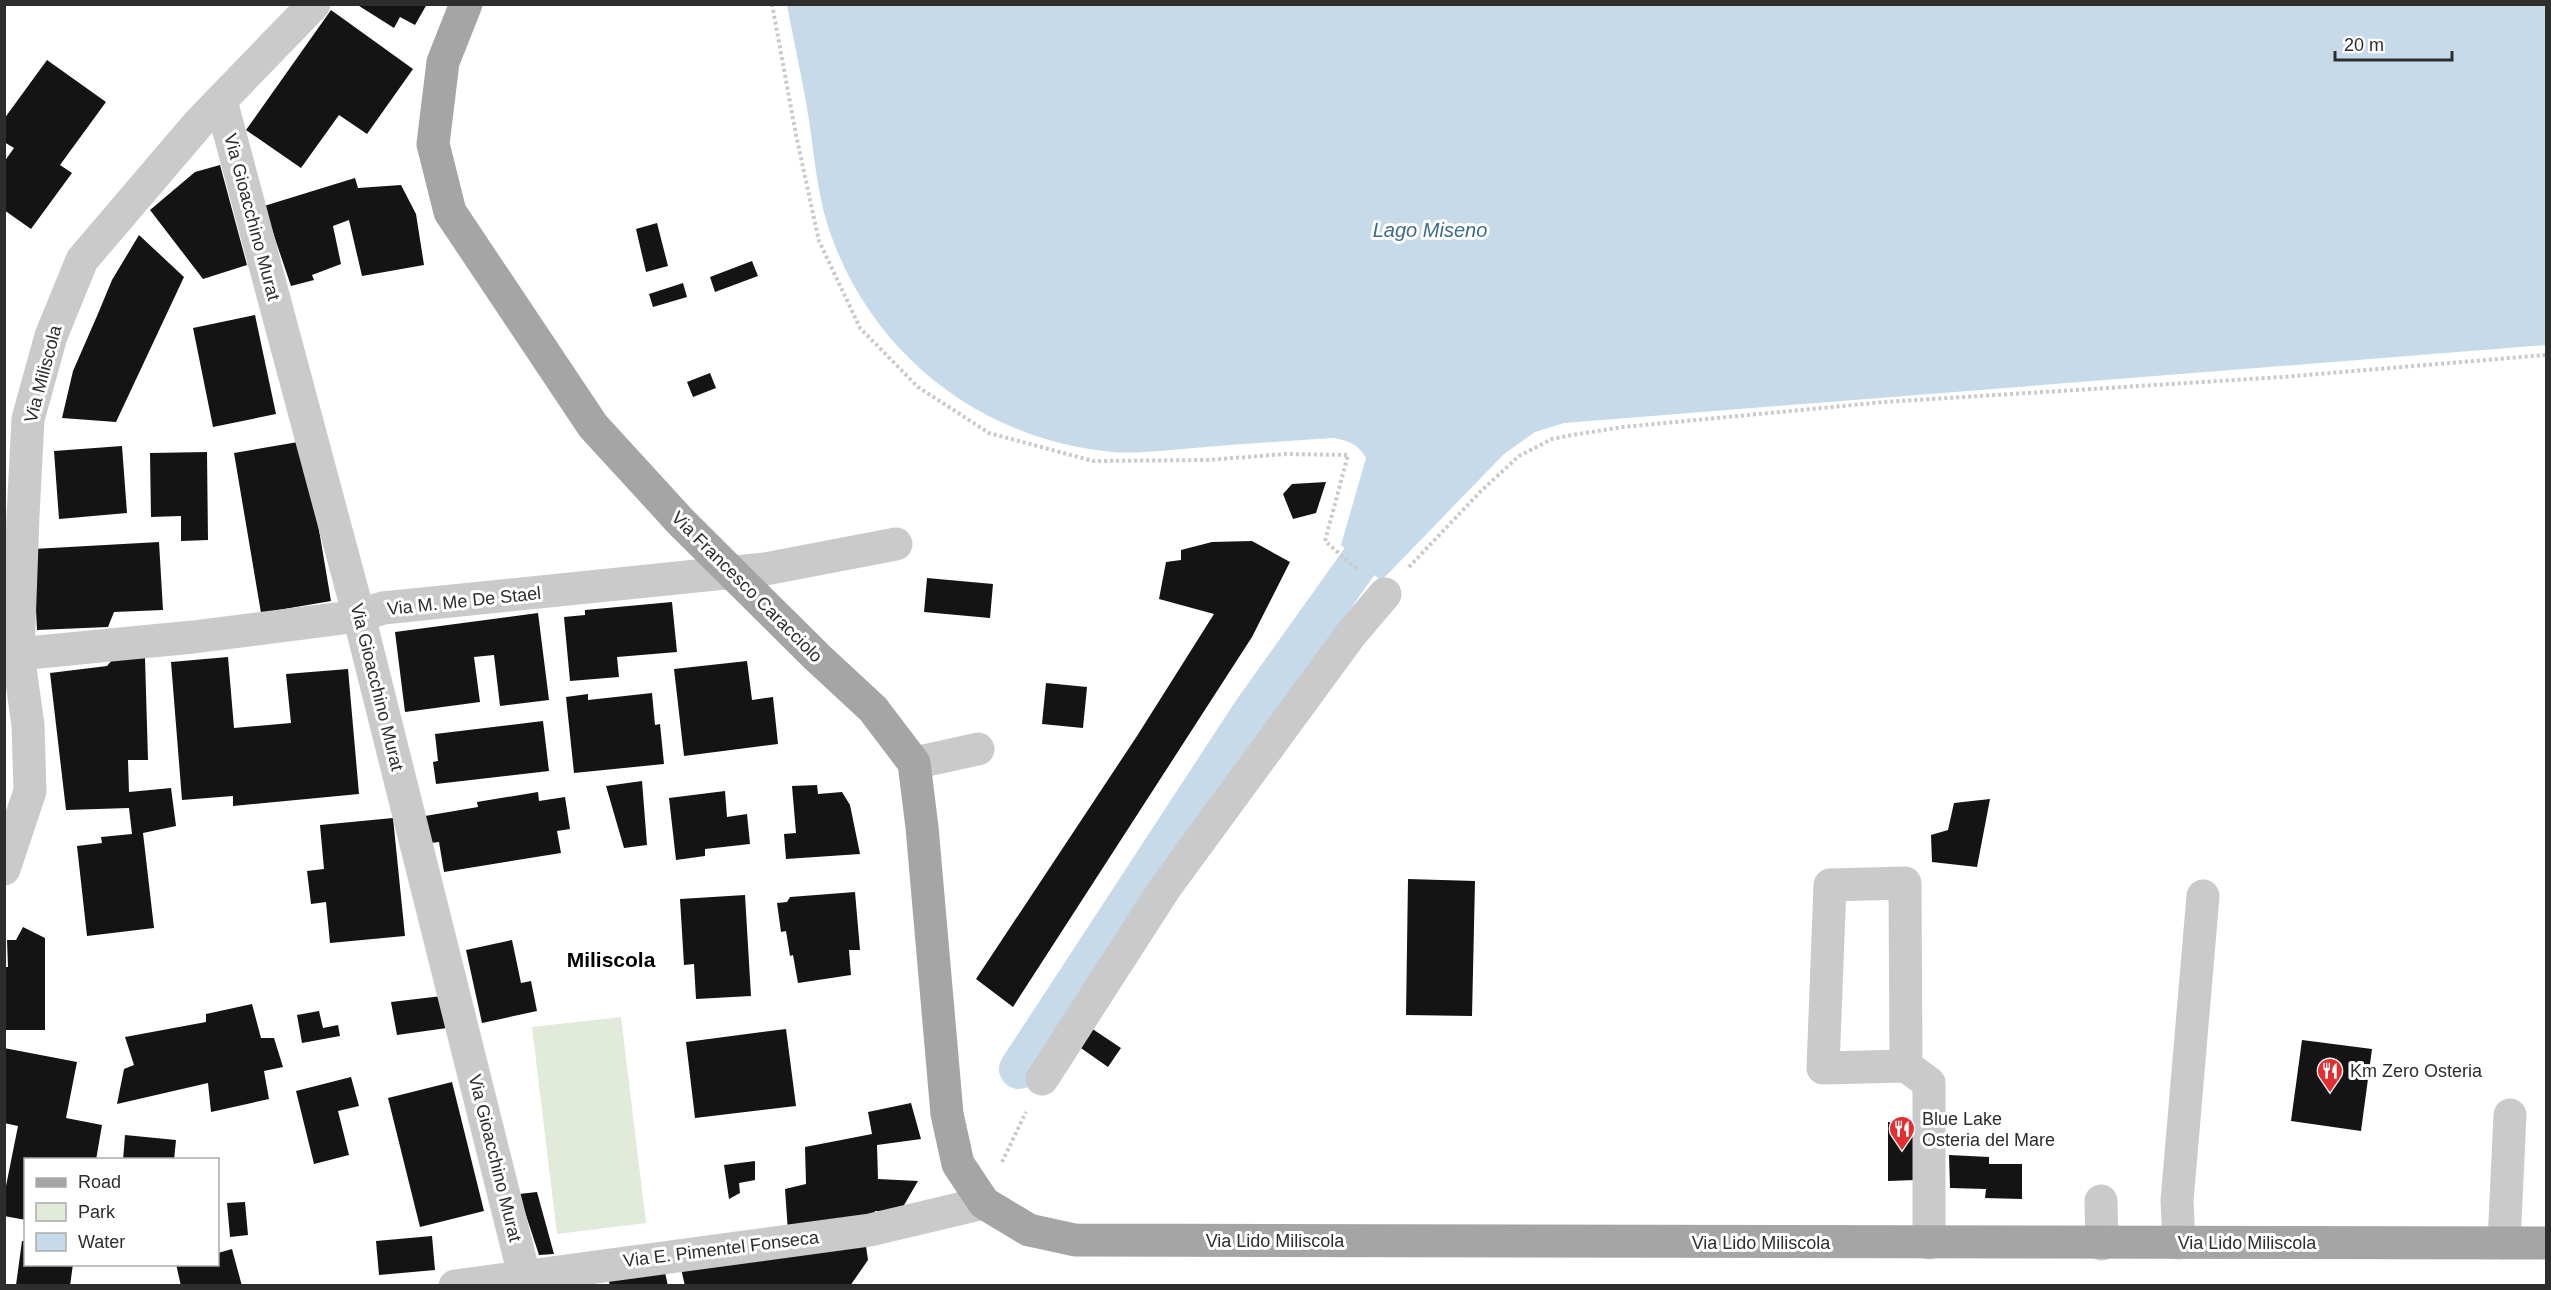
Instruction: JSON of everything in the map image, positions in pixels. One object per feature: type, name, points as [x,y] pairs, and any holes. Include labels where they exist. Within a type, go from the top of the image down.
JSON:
[{"type":"main road","name":"Via Francesco Caracciolo","points":[[466,4],[443,62],[433,144],[450,212],[593,426],[681,522],[817,657],[873,709],[914,763]]},
{"type":"main road","points":[[914,763],[947,1114],[958,1164],[984,1203]]},
{"type":"main road","name":"Via Lido Miliscola","points":[[984,1203],[1029,1230],[1076,1240],[1929,1244],[2547,1243]]},
{"type":"street","name":"Via Miliscola","points":[[4,869],[30,791],[28,725],[18,654],[28,419],[51,336],[82,260],[198,124],[314,4]]},
{"type":"street","name":"Via Gioacchino Murat","points":[[221,101],[359,616],[524,1275]]},
{"type":"street","name":"Via M. Me De Stael","points":[[18,654],[193,637],[359,616],[383,608],[765,569],[896,544]]},
{"type":"street","points":[[1042,1079],[1165,888],[1351,634],[1384,594]]},
{"type":"street","points":[[914,763],[978,749]]},
{"type":"street","points":[[1906,1066],[1905,883],[1830,885],[1823,1068],[1906,1066],[1929,1083],[1929,1244]]},
{"type":"street","points":[[2179,1243],[2177,1201],[2203,896]]},
{"type":"street","points":[[2504,1243],[2510,1115]]},
{"type":"street","points":[[2101,1201],[2102,1244]]},
{"type":"street","name":"Via E. Pimentel Fonseca","points":[[455,1286],[870,1230],[984,1203]]},
{"type":"path","points":[[772,4],[796,135],[819,241],[860,328],[918,387],[989,433],[1093,461],[1208,460],[1286,454],[1348,455],[1325,541],[1384,594],[1506,466],[1519,456],[1552,439],[1623,427],[1884,402],[2282,377],[2547,355]]},
{"type":"path","points":[[984,1203],[1042,1079]]},
{"type":"green space","points":[[621,1017],[646,1223],[557,1234],[532,1027]]},
{"type":"water","name":"Lago Miseno","points":[[787,5],[2546,5],[2546,345],[1564,423],[1535,432],[1504,454],[1381,581],[1341,545],[1366,458],[1353,444],[1334,438],[1153,452],[1113,452],[1064,444],[1017,429],[974,408],[935,381],[900,349],[870,311],[845,269],[827,223],[818,185],[807,105]]},
{"type":"building","points":[[356,4],[427,4],[415,25],[400,17],[394,28]]},
{"type":"building","points":[[331,10],[413,69],[367,134],[339,115],[301,168],[246,130]]},
{"type":"building","points":[[47,60],[106,102],[60,165],[72,173],[31,229],[4,210],[4,162],[14,148],[4,142],[4,119]]},
{"type":"building","points":[[220,165],[247,265],[203,279],[150,210],[195,172]]},
{"type":"building","points":[[355,178],[358,188],[401,185],[416,214],[424,265],[362,276],[349,220],[333,226],[341,264],[312,275],[314,280],[291,286],[264,206]]},
{"type":"building","points":[[657,223],[668,266],[646,272],[636,229]]},
{"type":"building","points":[[139,235],[184,277],[116,422],[62,418],[73,371],[112,280]]},
{"type":"building","points":[[752,261],[758,276],[715,292],[710,277]]},
{"type":"building","points":[[683,283],[687,297],[653,307],[649,294]]},
{"type":"building","points":[[255,315],[276,414],[213,427],[193,328]]},
{"type":"building","points":[[710,373],[716,388],[693,397],[687,382]]},
{"type":"building","points":[[304,441],[331,601],[261,613],[234,453]]},
{"type":"building","points":[[122,446],[127,513],[59,519],[54,451]]},
{"type":"building","points":[[207,452],[208,540],[181,541],[181,516],[151,517],[150,453]]},
{"type":"building","points":[[1326,482],[1316,513],[1293,519],[1283,494],[1292,484]]},
{"type":"building","points":[[1252,541],[1290,562],[1252,637],[1013,1007],[976,979],[1137,736],[1214,614],[1159,599],[1166,562],[1181,560],[1181,550],[1212,542]]},
{"type":"building","points":[[159,542],[163,610],[114,612],[108,627],[37,630],[33,549]]},
{"type":"building","points":[[927,578],[993,584],[990,618],[924,612]]},
{"type":"building","points":[[672,602],[677,652],[617,657],[619,677],[570,681],[564,617],[585,615],[585,610]]},
{"type":"building","points":[[538,613],[549,700],[500,706],[494,655],[474,657],[480,702],[405,712],[395,632]]},
{"type":"building","points":[[228,657],[234,728],[291,723],[286,674],[348,669],[359,794],[233,806],[233,796],[182,800],[171,662]]},
{"type":"building","points":[[145,658],[148,760],[128,760],[129,792],[171,788],[176,826],[143,833],[154,928],[87,936],[77,846],[102,843],[101,837],[132,834],[129,808],[66,810],[50,673],[107,666],[113,659]]},
{"type":"building","points":[[747,661],[752,700],[773,697],[778,744],[684,756],[674,669]]},
{"type":"building","points":[[1046,683],[1087,687],[1083,728],[1042,724]]},
{"type":"building","points":[[652,693],[655,725],[660,724],[664,764],[574,773],[566,697],[588,694],[588,700]]},
{"type":"building","points":[[543,721],[549,771],[436,784],[433,762],[438,761],[435,734]]},
{"type":"building","points":[[642,781],[647,845],[624,848],[606,786]]},
{"type":"building","points":[[817,785],[818,794],[842,792],[850,805],[860,854],[786,859],[784,834],[796,833],[792,786]]},
{"type":"building","points":[[725,791],[727,817],[747,814],[750,844],[705,849],[705,856],[676,860],[669,798]]},
{"type":"building","points":[[538,792],[539,801],[565,797],[570,829],[557,831],[561,853],[444,872],[439,842],[430,843],[425,816],[478,807],[477,802]]},
{"type":"building","points":[[1990,799],[1977,867],[1932,862],[1931,835],[1948,830],[1954,803]]},
{"type":"building","points":[[393,818],[405,936],[330,943],[326,902],[311,904],[307,871],[324,869],[320,825]]},
{"type":"building","points":[[1408,879],[1475,881],[1472,1016],[1406,1015]]},
{"type":"building","points":[[855,892],[860,950],[849,950],[851,975],[798,983],[786,931],[781,932],[777,903],[787,902],[790,897]]},
{"type":"building","points":[[745,895],[751,996],[696,999],[694,964],[684,965],[680,899]]},
{"type":"building","points":[[23,927],[45,938],[45,1030],[4,1030],[4,967],[8,967],[7,940],[16,940]]},
{"type":"building","points":[[512,940],[521,983],[531,981],[537,1011],[482,1023],[466,950]]},
{"type":"building","points":[[442,996],[447,1028],[397,1035],[391,1002]]},
{"type":"building","points":[[252,1004],[261,1038],[274,1038],[283,1067],[264,1071],[269,1099],[211,1112],[208,1083],[117,1104],[124,1069],[134,1065],[125,1037],[206,1022],[206,1014]]},
{"type":"building","points":[[319,1011],[323,1028],[338,1025],[340,1036],[302,1043],[297,1015]]},
{"type":"building","points":[[1091,1028],[1121,1048],[1108,1067],[1078,1046]]},
{"type":"building","points":[[786,1029],[796,1106],[695,1118],[686,1042]]},
{"type":"building","name":"Km Zero Osteria","points":[[2302,1040],[2372,1049],[2361,1131],[2291,1121]]},
{"type":"building","points":[[4,1048],[77,1062],[66,1118],[102,1125],[96,1158],[24,1158],[24,1220],[4,1216],[4,1196],[18,1126],[4,1123]]},
{"type":"building","points":[[351,1077],[359,1106],[338,1111],[349,1155],[314,1164],[296,1091]]},
{"type":"building","points":[[452,1082],[484,1211],[420,1227],[388,1098]]},
{"type":"building","points":[[911,1103],[921,1139],[877,1145],[878,1179],[918,1181],[900,1212],[875,1211],[871,1221],[788,1232],[785,1189],[806,1184],[805,1147],[872,1134],[868,1112]]},
{"type":"building","name":"Blue Lake Osteria del Mare","points":[[1888,1122],[1916,1124],[1915,1180],[1888,1181]]},
{"type":"building","points":[[125,1135],[176,1140],[174,1158],[123,1158]]},
{"type":"building","points":[[1949,1155],[1989,1157],[1989,1164],[2022,1164],[2022,1199],[1985,1198],[1986,1189],[1950,1188]]},
{"type":"building","points":[[755,1161],[755,1180],[739,1183],[740,1193],[729,1199],[724,1165]]},
{"type":"building","points":[[537,1192],[554,1254],[539,1255],[519,1194]]},
{"type":"building","points":[[245,1202],[248,1235],[230,1237],[227,1203]]},
{"type":"building","points":[[432,1236],[435,1270],[379,1275],[376,1241]]},
{"type":"building","points":[[22,1241],[24,1241],[24,1266],[73,1266],[70,1286],[16,1285]]},
{"type":"building","points":[[866,1246],[868,1260],[850,1286],[685,1286],[680,1264]]},
{"type":"building","points":[[232,1249],[242,1286],[181,1286],[176,1266],[219,1266],[219,1253]]},
{"type":"building","points":[[664,1268],[668,1286],[610,1286],[608,1278]]},
{"type":"waterway","points":[[1019,1069],[1253,711],[1360,561]]},
{"type":"place","name":"Km Zero Osteria","points":[[2330,1094]]},
{"type":"place","name":"Blue Lake Osteria del Mare","points":[[1902,1152]]},
{"type":"district","name":"Miliscola","points":[[611,959]]}]
